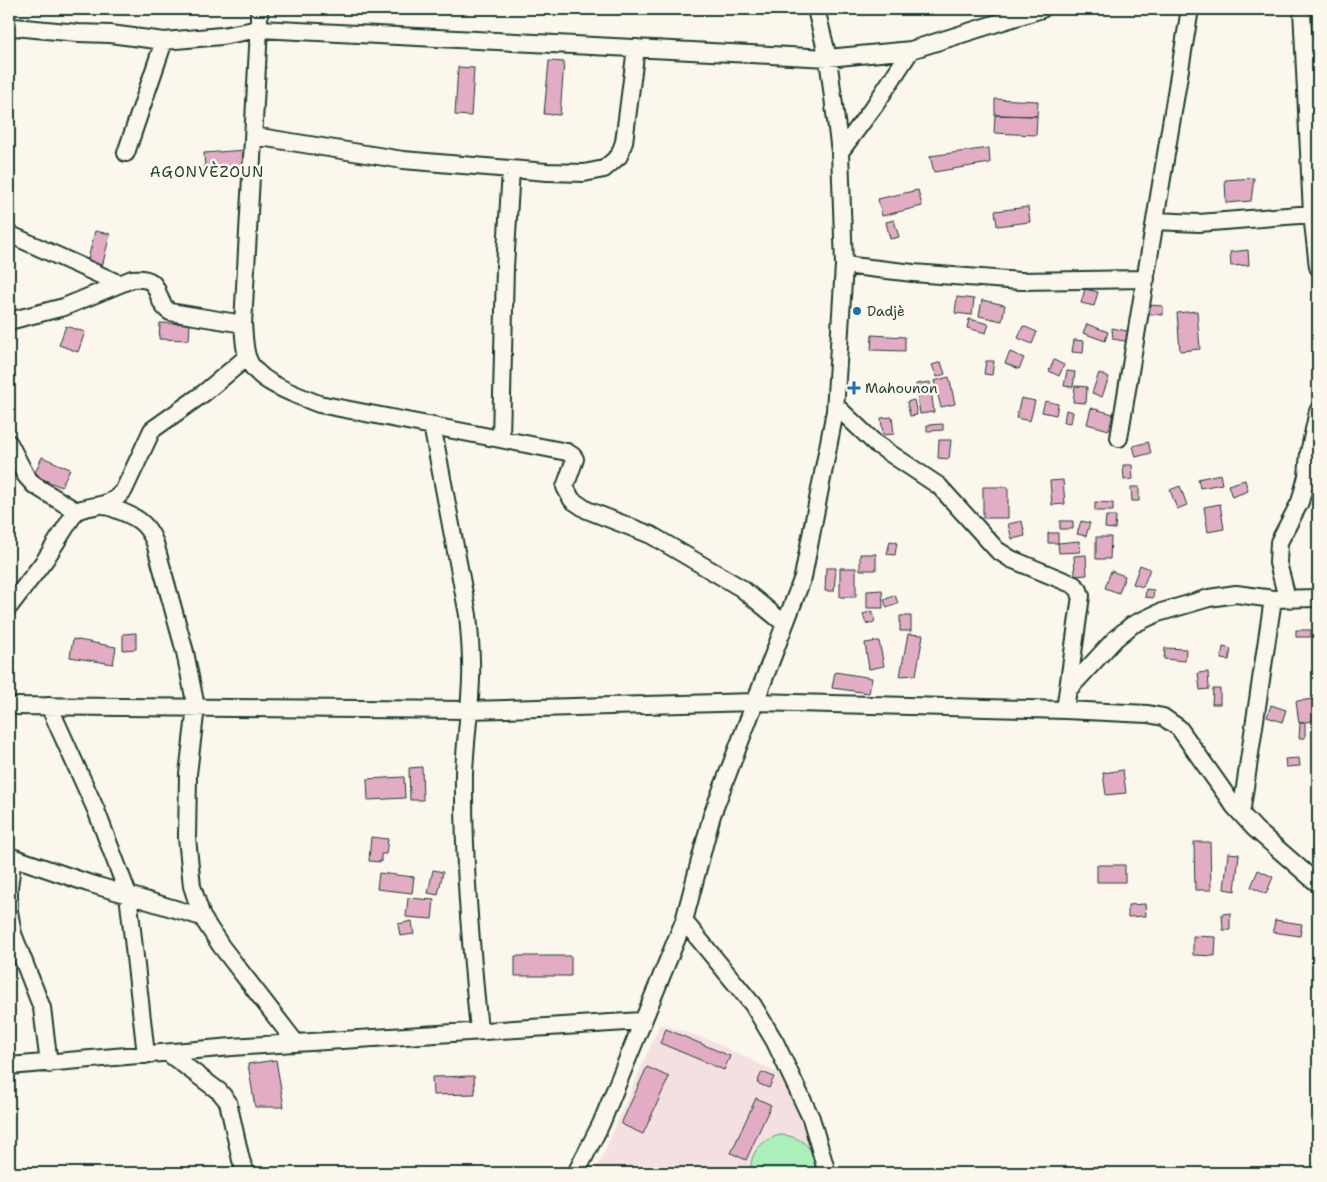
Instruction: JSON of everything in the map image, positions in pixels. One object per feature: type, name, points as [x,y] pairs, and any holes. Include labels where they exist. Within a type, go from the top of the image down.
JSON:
[{"type":"street","points":[[259,9],[243,324],[247,357],[257,372],[286,391],[319,404],[567,452],[575,459],[565,487],[572,500],[587,510],[659,540],[741,588],[785,624]]},
{"type":"street","points":[[576,1173],[600,1124],[684,921],[712,815],[803,577],[836,406],[844,264],[840,152],[828,58],[816,9]]},
{"type":"street","points":[[9,28],[110,34],[164,41],[222,36],[259,29],[828,58],[911,50],[1042,9]]},
{"type":"street","points":[[1119,438],[1190,9]]},
{"type":"street","points":[[1302,9],[1312,214],[1318,267]]},
{"type":"street","points":[[126,153],[164,41]]},
{"type":"street","points":[[254,136],[403,160],[511,170],[584,173],[604,169],[619,156],[624,142],[636,48]]},
{"type":"street","points":[[840,152],[875,105],[911,50]]},
{"type":"street","points":[[501,438],[505,267],[511,170]]},
{"type":"street","points":[[1155,221],[1199,223],[1312,214]]},
{"type":"street","points":[[9,234],[120,284]]},
{"type":"street","points":[[844,264],[913,273],[1021,281],[1146,279]]},
{"type":"street","points":[[9,321],[64,307],[132,279],[146,280],[156,288],[161,304],[170,312],[243,324]]},
{"type":"street","points":[[9,442],[21,468],[30,481],[76,511],[105,505],[118,497],[124,490],[152,430],[204,392],[247,357]]},
{"type":"street","points":[[836,406],[876,444],[939,486],[997,550],[1012,560],[1074,585],[1079,590],[1081,596],[1065,710]]},
{"type":"street","points":[[1241,814],[1280,599],[1279,542],[1300,502],[1307,476],[1308,453],[1318,411]]},
{"type":"street","points":[[432,425],[468,615],[471,646],[464,772],[464,837],[470,935],[479,1031]]},
{"type":"street","points":[[105,505],[136,518],[145,524],[151,532],[185,652],[196,708],[188,774],[187,838],[192,886],[202,917],[221,946],[296,1043]]},
{"type":"street","points":[[10,603],[45,560],[76,511]]},
{"type":"street","points":[[1068,690],[1115,639],[1132,625],[1158,614],[1209,598],[1236,594],[1280,599],[1318,598]]},
{"type":"street","points":[[9,706],[468,710],[754,702],[1148,714],[1172,722],[1179,728],[1241,814],[1255,829],[1318,884]]},
{"type":"street","points":[[49,706],[96,810],[128,894],[146,1055]]},
{"type":"street","points":[[49,1064],[42,1008],[13,934],[9,887],[11,857],[202,917]]},
{"type":"street","points":[[684,921],[753,1005],[775,1042],[811,1118],[827,1173]]},
{"type":"street","points":[[9,1066],[296,1043],[642,1020]]},
{"type":"street","points":[[168,1053],[220,1092],[228,1102],[241,1160],[246,1173]]},
{"type":"shaded area","points":[[660,1024],[710,1040],[784,1076],[806,1119],[825,1173],[595,1173]]},
{"type":"green space","points":[[780,1135],[795,1138],[807,1146],[814,1158],[816,1173],[751,1173],[752,1159],[758,1148],[767,1140]]},
{"type":"building","points":[[549,61],[564,62],[560,115],[544,114]]},
{"type":"building","points":[[458,67],[474,68],[471,116],[455,115]]},
{"type":"building","points":[[995,99],[1038,101],[1037,116],[995,115]]},
{"type":"building","points":[[995,115],[1037,116],[1036,135],[994,133]]},
{"type":"building","points":[[989,148],[990,163],[934,172],[930,156]]},
{"type":"building","points":[[246,150],[247,167],[205,169],[204,153]]},
{"type":"building","points":[[1254,178],[1251,201],[1226,203],[1225,180]]},
{"type":"building","points":[[918,190],[922,206],[882,216],[878,199]]},
{"type":"building","points":[[1028,207],[1030,222],[997,226],[995,211]]},
{"type":"building","points":[[894,220],[899,237],[890,239],[886,222]]},
{"type":"building","points":[[95,231],[110,234],[102,267],[87,263]]},
{"type":"building","points":[[1248,250],[1249,265],[1231,266],[1230,252]]},
{"type":"building","points":[[1085,289],[1098,292],[1094,306],[1081,303]]},
{"type":"building","points":[[957,297],[974,299],[972,315],[955,313]]},
{"type":"building","points":[[982,300],[1005,305],[1002,321],[979,316]]},
{"type":"building","points":[[1148,305],[1163,306],[1163,315],[1148,314]]},
{"type":"building","points":[[1197,311],[1200,349],[1180,351],[1177,313]]},
{"type":"building","points":[[969,319],[989,324],[986,333],[967,328]]},
{"type":"building","points":[[160,323],[190,324],[189,340],[159,339]]},
{"type":"building","points":[[1087,324],[1108,332],[1105,341],[1083,333]]},
{"type":"building","points":[[66,326],[85,332],[78,352],[59,345]]},
{"type":"building","points":[[1023,326],[1037,332],[1032,344],[1018,338]]},
{"type":"building","points":[[1112,328],[1132,332],[1130,342],[1113,339]]},
{"type":"building","points":[[872,335],[905,337],[905,351],[871,350]]},
{"type":"building","points":[[1074,340],[1084,341],[1083,353],[1072,352]]},
{"type":"building","points":[[1010,352],[1024,358],[1019,369],[1005,363]]},
{"type":"building","points":[[1054,360],[1064,365],[1059,376],[1049,371]]},
{"type":"building","points":[[986,361],[994,361],[992,375],[984,374]]},
{"type":"building","points":[[941,362],[945,374],[937,377],[932,365]]},
{"type":"building","points":[[1067,371],[1075,372],[1073,387],[1064,386]]},
{"type":"building","points":[[1099,373],[1109,377],[1102,397],[1092,393]]},
{"type":"building","points":[[949,377],[955,404],[941,407],[934,381]]},
{"type":"building","points":[[930,382],[934,412],[920,414],[916,384]]},
{"type":"building","points":[[1075,386],[1087,387],[1086,403],[1073,402]]},
{"type":"building","points":[[1021,398],[1035,401],[1030,421],[1016,418]]},
{"type":"building","points":[[914,400],[917,415],[910,416],[907,402]]},
{"type":"building","points":[[1045,401],[1058,404],[1056,415],[1042,412]]},
{"type":"building","points":[[1091,408],[1113,414],[1109,430],[1087,424]]},
{"type":"building","points":[[1066,410],[1073,412],[1071,423],[1064,422]]},
{"type":"building","points":[[892,417],[894,434],[883,435],[881,418]]},
{"type":"building","points":[[943,424],[943,430],[927,431],[927,425]]},
{"type":"building","points":[[939,440],[951,440],[949,459],[938,458]]},
{"type":"building","points":[[1148,442],[1151,453],[1136,457],[1133,446]]},
{"type":"building","points":[[42,457],[70,469],[61,487],[34,475]]},
{"type":"building","points":[[1123,465],[1132,465],[1133,479],[1124,480]]},
{"type":"building","points":[[1220,474],[1222,484],[1200,488],[1198,479]]},
{"type":"building","points":[[1063,480],[1065,504],[1052,505],[1050,481]]},
{"type":"building","points":[[1245,480],[1248,491],[1232,497],[1228,485]]},
{"type":"building","points":[[1180,486],[1187,505],[1177,509],[1170,490]]},
{"type":"building","points":[[983,487],[1008,487],[1008,518],[983,518]]},
{"type":"building","points":[[1131,487],[1139,487],[1139,501],[1132,501]]},
{"type":"building","points":[[1095,502],[1113,503],[1113,511],[1095,511]]},
{"type":"building","points":[[1220,504],[1224,529],[1208,532],[1204,507]]},
{"type":"building","points":[[1106,516],[1116,516],[1115,529],[1105,528]]},
{"type":"building","points":[[1022,521],[1025,536],[1012,539],[1008,524]]},
{"type":"building","points":[[1060,521],[1073,521],[1073,529],[1060,529]]},
{"type":"building","points":[[1081,521],[1090,523],[1086,536],[1077,534]]},
{"type":"building","points":[[1048,533],[1058,533],[1058,543],[1048,543]]},
{"type":"building","points":[[1096,537],[1111,537],[1110,559],[1096,559]]},
{"type":"building","points":[[890,541],[897,542],[895,555],[887,554]]},
{"type":"building","points":[[1079,541],[1080,552],[1059,553],[1058,543]]},
{"type":"building","points":[[860,554],[876,554],[876,570],[860,570]]},
{"type":"building","points":[[1086,555],[1087,575],[1075,576],[1074,556]]},
{"type":"building","points":[[1140,565],[1150,569],[1143,587],[1133,584]]},
{"type":"building","points":[[826,568],[836,568],[834,591],[825,591]]},
{"type":"building","points":[[840,568],[856,568],[856,597],[840,597]]},
{"type":"building","points":[[1111,571],[1125,576],[1119,593],[1105,588]]},
{"type":"building","points":[[1146,589],[1154,590],[1153,598],[1145,597]]},
{"type":"building","points":[[882,590],[883,608],[867,608],[867,591]]},
{"type":"building","points":[[895,595],[898,603],[887,608],[884,600]]},
{"type":"building","points":[[872,611],[875,622],[866,624],[863,614]]},
{"type":"building","points":[[900,616],[911,616],[911,631],[900,631]]},
{"type":"building","points":[[1296,630],[1311,630],[1311,637],[1296,637]]},
{"type":"building","points":[[136,633],[136,649],[123,650],[123,634]]},
{"type":"building","points":[[908,634],[923,635],[916,675],[900,676]]},
{"type":"building","points":[[73,639],[116,647],[113,664],[70,657]]},
{"type":"building","points":[[879,641],[884,666],[869,669],[865,643]]},
{"type":"building","points":[[1223,647],[1231,649],[1229,660],[1221,659]]},
{"type":"building","points":[[1165,648],[1186,649],[1185,661],[1164,659]]},
{"type":"building","points":[[835,672],[872,678],[869,693],[832,688]]},
{"type":"building","points":[[1208,672],[1209,689],[1200,690],[1198,673]]},
{"type":"building","points":[[1213,689],[1220,689],[1220,704],[1212,704]]},
{"type":"building","points":[[1315,699],[1318,720],[1299,723],[1296,701]]},
{"type":"building","points":[[1271,705],[1286,710],[1282,722],[1267,717]]},
{"type":"building","points":[[1300,723],[1305,723],[1305,738],[1299,738]]},
{"type":"building","points":[[1299,758],[1300,766],[1286,767],[1285,759]]},
{"type":"building","points":[[422,767],[423,800],[410,800],[409,768]]},
{"type":"building","points":[[1123,770],[1126,793],[1106,795],[1103,773]]},
{"type":"building","points":[[404,777],[405,798],[368,800],[367,779]]},
{"type":"building","points":[[371,837],[388,839],[386,854],[381,854],[381,862],[369,861]]},
{"type":"building","points":[[1194,842],[1210,842],[1211,890],[1195,890]]},
{"type":"building","points":[[1228,853],[1239,854],[1235,891],[1224,889]]},
{"type":"building","points":[[1097,865],[1125,865],[1125,882],[1097,882]]},
{"type":"building","points":[[433,870],[443,872],[438,895],[428,893]]},
{"type":"building","points":[[1258,870],[1273,877],[1266,894],[1251,887]]},
{"type":"building","points":[[379,873],[414,877],[412,893],[377,889]]},
{"type":"building","points":[[408,898],[434,900],[432,919],[406,917]]},
{"type":"building","points":[[1145,904],[1146,916],[1128,917],[1128,905]]},
{"type":"building","points":[[1230,913],[1230,930],[1223,930],[1222,914]]},
{"type":"building","points":[[1275,920],[1302,924],[1300,936],[1273,932]]},
{"type":"building","points":[[412,921],[414,934],[400,936],[398,924]]},
{"type":"building","points":[[1193,936],[1216,937],[1215,956],[1193,955]]},
{"type":"building","points":[[515,956],[571,956],[571,976],[515,976]]},
{"type":"building","points":[[666,1029],[730,1056],[724,1070],[660,1043]]},
{"type":"building","points":[[276,1060],[284,1107],[255,1107],[248,1064]]},
{"type":"building","points":[[647,1067],[669,1077],[643,1134],[621,1124]]},
{"type":"building","points":[[762,1072],[774,1077],[769,1088],[757,1083]]},
{"type":"building","points":[[474,1076],[475,1094],[433,1095],[432,1077]]},
{"type":"building","points":[[756,1098],[771,1105],[746,1160],[731,1153]]},
{"type":"place","name":"Dadjè","points":[[857,311]]},
{"type":"place","name":"Mahounon","points":[[854,388]]},
{"type":"district","name":"AGONVÈZOUN","points":[[207,172]]}]
